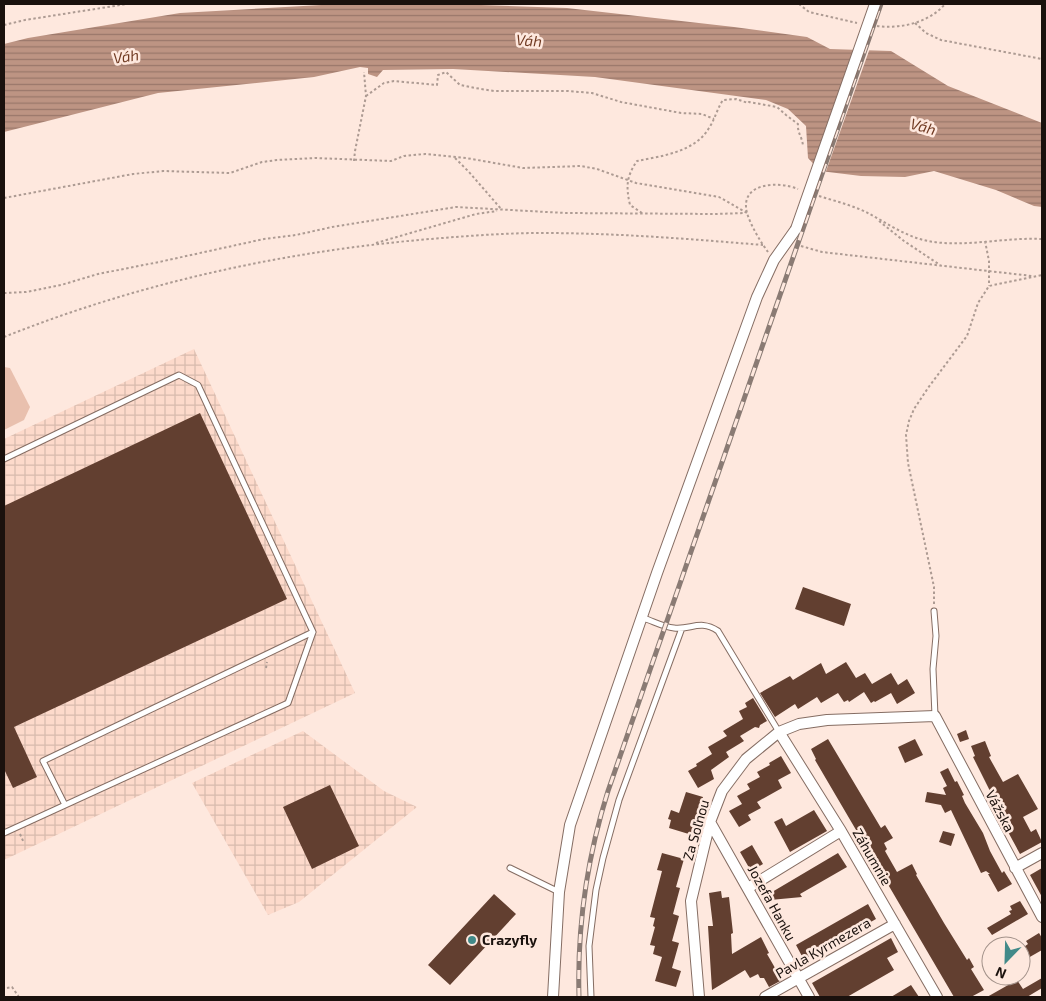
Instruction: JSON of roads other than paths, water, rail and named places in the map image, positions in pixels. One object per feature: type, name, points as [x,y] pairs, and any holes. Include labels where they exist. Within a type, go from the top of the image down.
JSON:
[{"type":"street","points":[[553,997],[559,892],[570,825],[757,297],[774,260],[796,228],[875,4]]},
{"type":"street","name":"Za Soľnou","points":[[699,997],[691,901],[710,822],[722,791],[746,759],[780,732],[799,724],[826,720],[935,716]]},
{"type":"street","name":"Vážska","points":[[935,716],[1042,917]]},
{"type":"street","name":"Záhumnie","points":[[780,732],[841,831],[937,997]]},
{"type":"street","name":"Jozefa Hanku","points":[[710,822],[809,997]]},
{"type":"street","points":[[748,888],[841,831]]},
{"type":"street","points":[[1015,868],[1042,853]]},
{"type":"street","name":"Pavla Kyrmezera","points":[[765,997],[895,924]]},
{"type":"lane","points":[[4,459],[179,374],[198,385],[313,632],[288,703],[4,833]]},
{"type":"lane","points":[[934,611],[936,636],[933,669],[935,716]]},
{"type":"lane","points":[[642,618],[669,627],[682,628],[692,625],[713,628],[721,635],[735,662],[780,732]]},
{"type":"lane","points":[[591,997],[589,946],[596,890],[607,841],[619,800],[682,628]]},
{"type":"lane","points":[[65,805],[43,761],[313,632]]},
{"type":"lane","points":[[510,868],[559,892]]},
{"type":"water","name":"Váh","points":[[339,4],[452,4],[567,8],[807,37],[830,49],[891,51],[948,86],[1042,123],[1042,207],[1034,206],[996,190],[934,171],[905,177],[861,176],[820,171],[808,158],[806,126],[788,109],[766,100],[595,77],[453,69],[383,70],[377,77],[368,74],[368,68],[360,67],[314,77],[158,93],[4,132],[4,44],[28,38],[180,13]]},
{"type":"railway","points":[[579,997],[580,945],[585,893],[594,842],[608,791],[881,4]]},
{"type":"place","name":"Crazyfly","points":[[472,940]]}]
